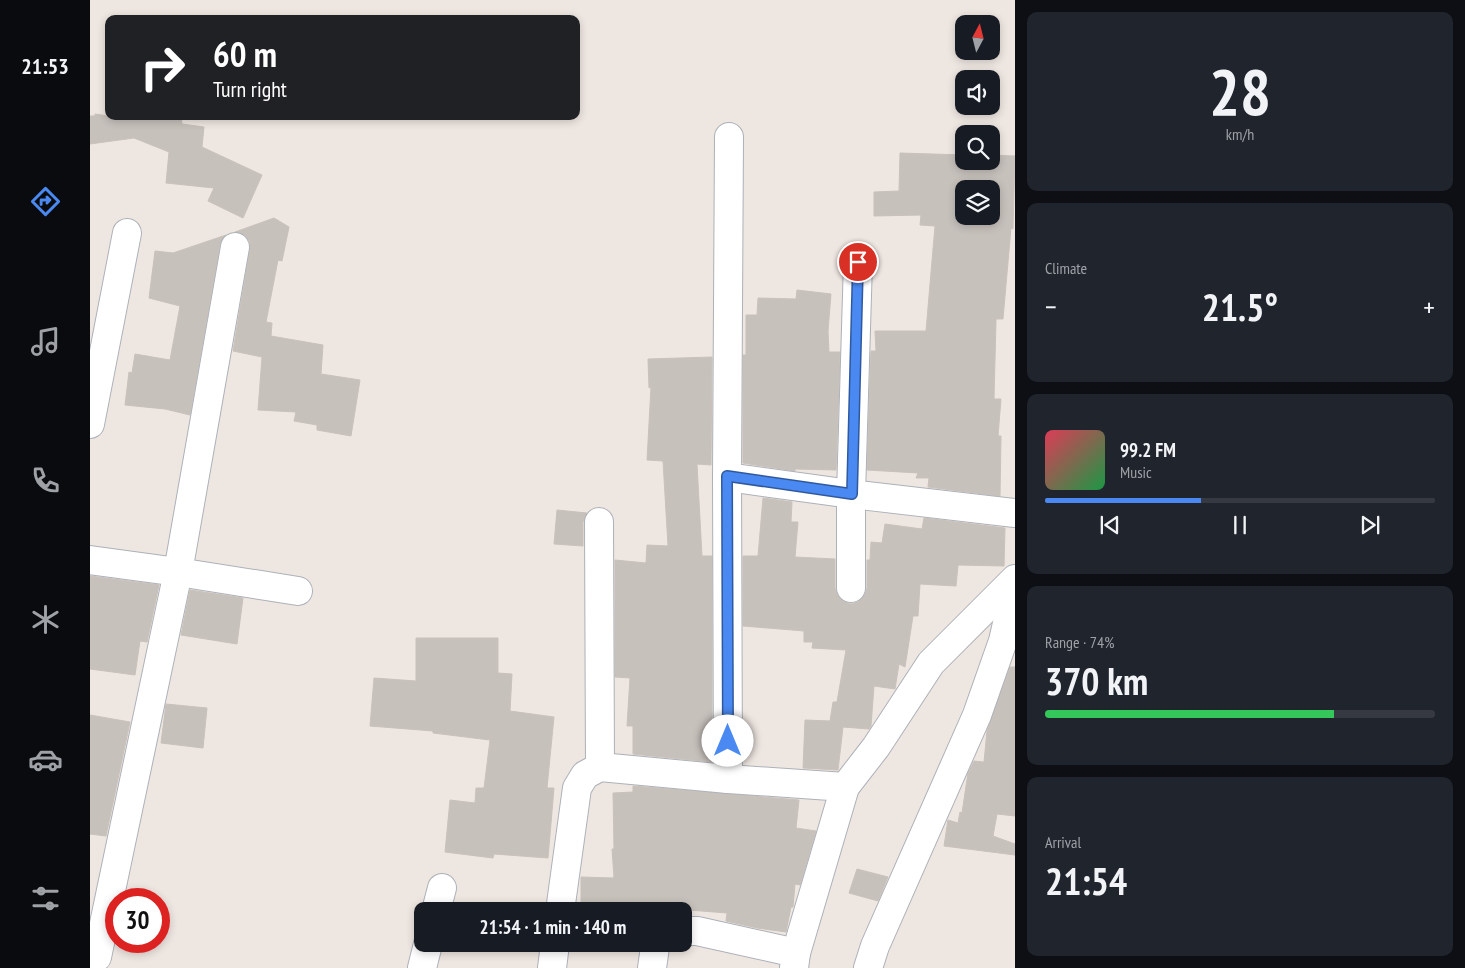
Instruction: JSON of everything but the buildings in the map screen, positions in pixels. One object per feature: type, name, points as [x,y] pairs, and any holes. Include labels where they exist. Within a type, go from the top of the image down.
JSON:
[{"type":"street","points":[[728,779],[729,137]]},
{"type":"street","points":[[90,424],[127,233]]},
{"type":"street","points":[[90,956],[97,956],[178,572],[235,248]]},
{"type":"street","points":[[852,588],[852,494],[858,262]]},
{"type":"street","points":[[727,476],[852,494],[1015,513]]},
{"type":"street","points":[[599,522],[600,767]]},
{"type":"street","points":[[90,560],[298,591]]},
{"type":"street","points":[[692,931],[795,960],[845,788],[876,747],[931,663],[1015,579]]},
{"type":"street","points":[[868,968],[875,946],[978,714],[1003,641],[1015,588]]},
{"type":"street","points":[[561,902],[577,788],[585,775],[600,767],[845,788]]},
{"type":"street","points":[[422,968],[426,952]]},
{"type":"street","points":[[552,968],[554,952]]},
{"type":"street","points":[[652,968],[654,952]]},
{"type":"route","points":[[728,741],[727,476],[852,494],[858,262]]}]
